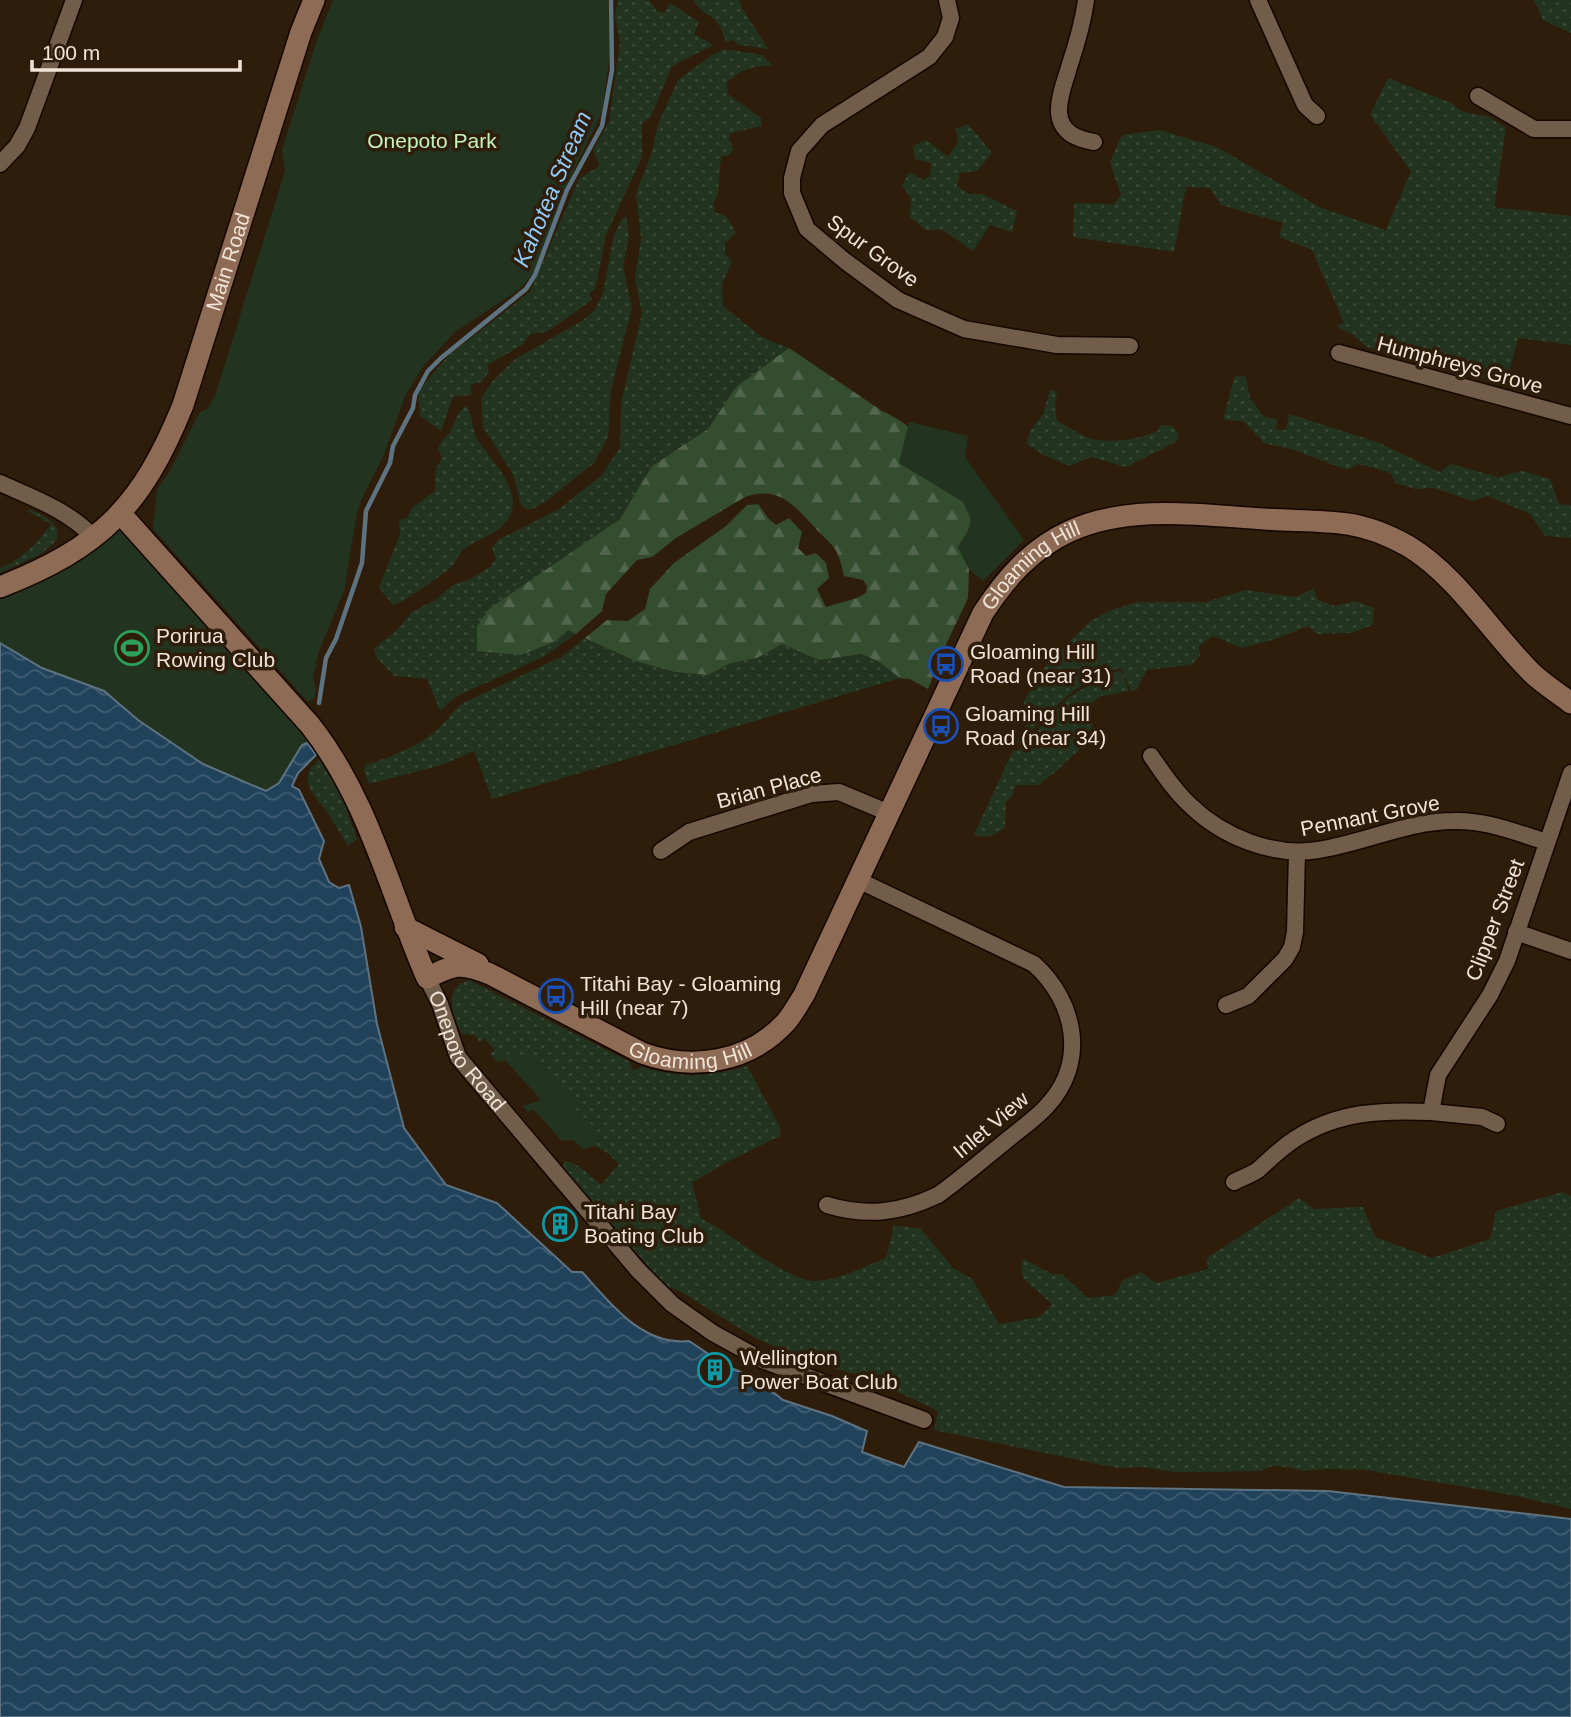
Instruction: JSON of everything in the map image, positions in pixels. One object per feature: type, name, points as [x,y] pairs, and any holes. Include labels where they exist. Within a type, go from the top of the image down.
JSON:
[{"type":"street","points":[[0,164],[17,146],[27,128],[74,0]]},
{"type":"street","name":"Main Road","points":[[0,587],[56,563],[94,538],[132,501],[158,459],[183,405],[301,32],[314,0]]},
{"type":"street","name":"Spur Grove","points":[[947,0],[951,18],[945,37],[929,57],[822,125],[799,151],[792,178],[792,192],[807,229],[898,300],[964,329],[1057,345],[1130,346]]},
{"type":"street","points":[[1086,0],[1059,114],[1066,130],[1075,138],[1094,142]]},
{"type":"street","points":[[1258,0],[1305,105],[1317,116]]},
{"type":"street","points":[[1478,96],[1534,129],[1571,129]]},
{"type":"street","name":"Humphreys Grove","points":[[1339,353],[1571,416]]},
{"type":"street","points":[[0,483],[60,511],[85,527],[94,538]]},
{"type":"street","name":"Onepoto Road","points":[[121,514],[322,740],[353,791],[405,927],[440,1004],[458,1057],[637,1269],[672,1304],[713,1334],[762,1360],[924,1420]]},
{"type":"street","name":"Gloaming Hill","points":[[427,978],[446,968],[462,964],[490,974],[642,1053],[662,1060],[706,1062],[734,1056],[766,1040],[786,1022],[804,995],[983,613],[1001,586],[1016,568],[1049,543],[1088,524],[1117,517],[1145,514],[1181,515],[1350,524],[1384,534],[1432,563],[1534,675],[1571,704]]},
{"type":"street","name":"Pennant Grove","points":[[1151,756],[1174,788],[1206,820],[1240,839],[1275,849],[1297,852],[1318,850],[1424,824],[1452,821],[1478,822],[1547,842]]},
{"type":"street","name":"Clipper Street","points":[[1431,1112],[1437,1075],[1490,995],[1507,961],[1571,773]]},
{"type":"street","name":"Brian Place","points":[[661,851],[689,832],[811,794],[839,793],[889,813]]},
{"type":"street","points":[[1226,1005],[1248,996],[1292,947],[1295,932],[1297,852]]},
{"type":"street","name":"Inlet View","points":[[827,1205],[853,1213],[896,1210],[938,1195],[1047,1106],[1065,1078],[1071,1056],[1073,1034],[1068,1013],[1055,986],[1034,964],[858,880]]},
{"type":"street","points":[[405,927],[482,966],[490,974]]},
{"type":"street","points":[[1516,932],[1571,951]]},
{"type":"street","points":[[1234,1182],[1256,1171],[1295,1139],[1329,1122],[1361,1113],[1431,1112],[1482,1117],[1497,1124]]},
{"type":"green space","name":"Onepoto Park","points":[[333,0],[608,0],[610,52],[602,112],[566,187],[549,238],[532,275],[520,289],[455,332],[422,368],[406,394],[383,457],[357,512],[344,591],[319,651],[313,677],[315,697],[308,702],[153,529],[157,489],[170,471],[199,413],[208,408],[216,393],[285,171],[282,150],[317,40]]},
{"type":"green space","points":[[618,0],[649,0],[657,11],[664,13],[670,3],[699,22],[694,34],[713,45],[672,66],[651,116],[642,124],[642,157],[606,235],[595,290],[589,293],[592,300],[547,332],[530,334],[522,345],[487,365],[489,372],[481,382],[470,385],[472,395],[453,397],[441,431],[420,416],[418,391],[449,355],[530,292],[579,179],[600,165],[593,151],[609,122],[620,43],[615,16]]},
{"type":"green space","points":[[694,0],[740,0],[742,8],[768,49],[739,45],[733,40],[726,42],[719,25],[700,9]]},
{"type":"green space","points":[[1534,0],[1571,0],[1571,33],[1543,20]]},
{"type":"green space","points":[[725,49],[762,55],[772,65],[740,72],[727,82],[728,94],[761,118],[762,126],[731,133],[729,139],[734,150],[727,156],[721,156],[718,195],[713,204],[715,212],[727,217],[736,233],[725,243],[725,253],[732,262],[722,284],[723,306],[762,337],[789,348],[736,387],[708,429],[652,466],[620,519],[477,626],[477,651],[556,641],[568,630],[576,634],[543,657],[455,697],[440,711],[427,679],[394,676],[377,658],[374,649],[396,631],[413,611],[435,600],[453,585],[490,567],[496,559],[492,548],[498,540],[559,509],[602,475],[620,447],[621,403],[642,313],[635,280],[641,238],[636,194],[653,148],[658,124],[678,80],[712,55]]},
{"type":"green space","points":[[1388,78],[1451,103],[1461,111],[1489,117],[1506,128],[1494,207],[1571,216],[1571,345],[1518,338],[1506,384],[1367,347],[1336,326],[1344,323],[1312,250],[1279,237],[1283,223],[1221,205],[1210,188],[1186,187],[1174,252],[1073,237],[1074,203],[1114,204],[1121,195],[1110,162],[1122,135],[1160,130],[1219,148],[1319,207],[1386,230],[1411,171],[1370,115]]},
{"type":"green space","points":[[968,124],[992,153],[977,171],[960,173],[957,186],[969,194],[982,194],[1017,211],[1012,232],[990,225],[973,251],[943,230],[926,230],[910,217],[911,198],[902,186],[909,172],[923,180],[930,176],[931,163],[915,159],[913,146],[926,140],[948,157],[958,143],[956,129]]},
{"type":"green space","points":[[626,216],[629,236],[623,266],[632,308],[611,390],[608,437],[594,463],[549,499],[533,509],[526,509],[521,505],[513,474],[483,427],[481,398],[492,382],[515,359],[582,321],[595,310],[603,293],[614,235]]},
{"type":"green space","points":[[789,348],[918,435],[968,510],[970,525],[958,547],[969,569],[968,598],[928,689],[910,679],[900,678],[879,662],[862,654],[819,660],[782,644],[757,658],[731,663],[708,675],[675,672],[635,661],[585,638],[607,620],[628,621],[645,609],[650,589],[674,563],[726,526],[747,505],[758,504],[776,525],[789,518],[802,532],[798,548],[806,556],[816,553],[826,563],[829,578],[817,589],[826,607],[866,593],[867,586],[863,580],[844,576],[835,549],[801,513],[785,500],[767,494],[745,497],[676,538],[652,557],[637,560],[606,594],[602,611],[576,634],[568,630],[556,641],[521,655],[477,651],[477,626],[490,608],[620,519],[652,466],[708,429],[736,387]]},
{"type":"green space","points":[[1235,375],[1246,377],[1250,398],[1264,417],[1277,419],[1276,429],[1286,430],[1289,414],[1377,442],[1440,472],[1451,464],[1498,477],[1522,471],[1550,479],[1559,504],[1571,505],[1571,538],[1545,536],[1530,514],[1488,496],[1472,501],[1434,488],[1415,489],[1395,483],[1391,473],[1359,464],[1347,470],[1294,450],[1264,443],[1243,421],[1223,420]]},
{"type":"green space","points":[[1050,390],[1057,391],[1057,421],[1089,438],[1126,440],[1159,430],[1160,425],[1172,426],[1179,434],[1176,442],[1126,467],[1091,457],[1070,466],[1045,456],[1027,444],[1030,431],[1043,414]]},
{"type":"green space","points":[[466,406],[478,441],[509,486],[512,509],[507,520],[496,531],[463,550],[447,571],[393,605],[379,588],[400,534],[399,520],[407,518],[412,508],[435,491],[435,472],[442,457],[438,449]]},
{"type":"green space","points":[[909,422],[968,436],[965,457],[1024,540],[983,581],[969,569],[958,547],[970,528],[970,517],[963,502],[899,463]]},
{"type":"green space","points":[[29,509],[54,524],[57,540],[41,554],[0,573],[0,568],[29,550],[51,524],[27,511]]},
{"type":"green space","points":[[121,514],[322,740],[310,747],[283,781],[267,791],[203,764],[138,720],[104,691],[42,668],[0,643],[0,587]]},
{"type":"green space","points":[[1313,589],[1318,600],[1335,606],[1355,601],[1374,608],[1373,625],[1351,633],[1316,634],[1308,626],[1242,648],[1213,636],[1199,646],[1200,656],[1191,665],[1147,670],[1136,690],[1131,691],[1121,668],[1093,678],[1066,697],[1016,744],[1033,709],[1023,704],[1038,674],[1089,622],[1111,610],[1137,602],[1206,602],[1245,590],[1296,597]]},
{"type":"green space","points":[[585,638],[635,661],[675,672],[708,675],[731,663],[757,658],[782,644],[819,660],[862,654],[879,662],[900,678],[492,799],[474,751],[442,765],[369,784],[364,771],[365,765],[418,744],[436,731],[461,704],[561,657]]},
{"type":"green space","points":[[1121,670],[1129,691],[1101,696],[1083,709],[1093,724],[1084,745],[1038,785],[1016,785],[1012,796],[1006,802],[1005,827],[987,837],[974,835],[1013,750],[1018,751],[1067,699]]},
{"type":"green space","points":[[319,759],[342,797],[357,839],[348,846],[309,786],[309,773]]},
{"type":"green space","points":[[469,980],[630,1062],[633,1071],[641,1067],[694,1075],[719,1073],[747,1066],[780,1127],[780,1136],[723,1164],[692,1183],[701,1218],[774,1265],[803,1279],[814,1281],[842,1276],[886,1258],[894,1225],[921,1229],[953,1268],[972,1279],[999,1324],[1039,1317],[1052,1304],[1023,1278],[1021,1263],[1024,1259],[1052,1274],[1062,1274],[1088,1298],[1115,1295],[1122,1281],[1141,1272],[1156,1283],[1208,1269],[1207,1258],[1299,1198],[1314,1209],[1363,1207],[1375,1237],[1432,1258],[1490,1239],[1496,1211],[1562,1192],[1571,1196],[1571,1509],[1517,1496],[1366,1470],[1303,1471],[1272,1466],[1261,1471],[1173,1472],[1144,1467],[1117,1468],[934,1430],[938,1411],[866,1377],[803,1360],[752,1336],[678,1290],[667,1287],[563,1166],[565,1161],[575,1164],[601,1185],[619,1164],[595,1146],[602,1136],[576,1110],[569,1093],[548,1080],[532,1060],[498,1055],[494,1059],[490,1054],[495,1050],[484,1038],[480,1042],[474,1035],[462,1034],[453,1012],[453,996],[455,989]]},
{"type":"green space","points":[[508,1054],[532,1060],[548,1080],[569,1093],[576,1110],[602,1136],[595,1146],[583,1149],[573,1140],[562,1141],[533,1109],[528,1112],[522,1106],[541,1100],[505,1060],[498,1062],[494,1059],[498,1055]]},
{"type":"water","points":[[0,643],[42,668],[104,691],[138,720],[203,764],[266,791],[279,783],[302,745],[307,743],[316,755],[298,773],[292,786],[299,790],[324,841],[319,859],[329,882],[339,888],[349,885],[361,927],[377,1024],[404,1128],[446,1185],[497,1203],[572,1272],[582,1272],[616,1309],[642,1330],[672,1341],[689,1341],[728,1367],[754,1377],[783,1400],[867,1431],[862,1452],[904,1467],[919,1442],[1064,1487],[1328,1491],[1571,1519],[1571,1717],[0,1717]]},
{"type":"waterway","name":"Kahotea Stream","points":[[319,703],[326,658],[336,639],[362,563],[366,511],[390,463],[393,446],[413,408],[415,395],[428,371],[441,358],[526,289],[535,275],[567,190],[602,126],[612,70],[611,0]]},
{"type":"place","name":"Porirua Rowing Club","points":[[132,648]]},
{"type":"place","name":"Gloaming Hill Road (near 31)","points":[[946,664]]},
{"type":"place","name":"Gloaming Hill Road (near 34)","points":[[941,726]]},
{"type":"place","name":"Titahi Bay - Gloaming Hill (near 7)","points":[[556,996]]},
{"type":"place","name":"Titahi Bay Boating Club","points":[[560,1224]]},
{"type":"place","name":"Wellington Power Boat Club","points":[[715,1370]]}]
